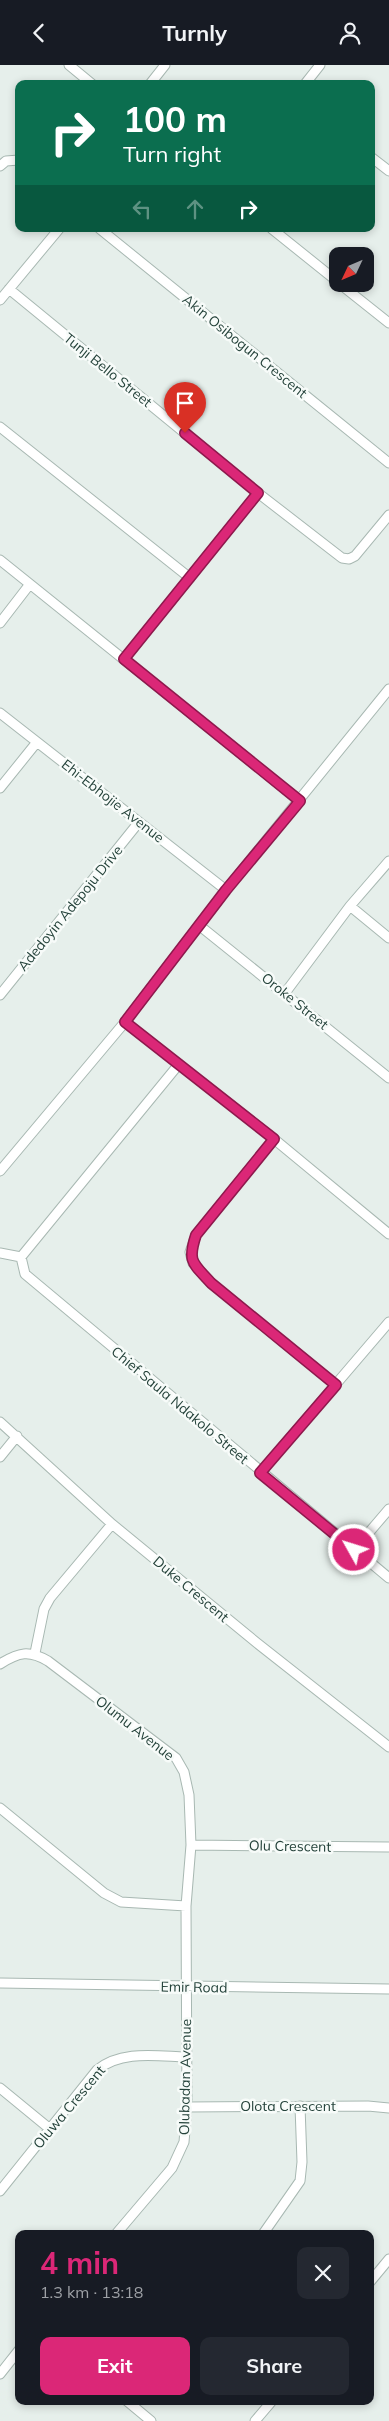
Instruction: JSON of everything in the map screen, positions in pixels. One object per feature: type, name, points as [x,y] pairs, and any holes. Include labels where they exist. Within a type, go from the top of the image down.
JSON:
[{"type":"street","points":[[69,65],[87,80]]},
{"type":"street","points":[[153,80],[165,65]]},
{"type":"street","points":[[308,80],[320,65]]},
{"type":"street","points":[[0,166],[6,161],[15,160]]},
{"type":"street","points":[[375,160],[389,171]]},
{"type":"street","points":[[0,300],[56,232]]},
{"type":"street","name":"Akin Osibogun Crescent","points":[[104,232],[389,463]]},
{"type":"street","points":[[276,232],[329,275]]},
{"type":"street","name":"Tunji Bello Street","points":[[9,289],[258,493],[332,551],[346,559],[355,556],[389,515]]},
{"type":"street","points":[[352,293],[389,323]]},
{"type":"street","points":[[1,430],[190,578]]},
{"type":"street","points":[[124,659],[258,493]]},
{"type":"street","points":[[0,560],[300,801]]},
{"type":"street","points":[[0,623],[30,585]]},
{"type":"street","points":[[0,1171],[125,1022],[226,890],[389,689]]},
{"type":"street","name":"Ehi-Ebhojie Avenue","points":[[0,713],[226,890]]},
{"type":"street","points":[[0,788],[38,742]]},
{"type":"street","name":"Adedoyin Adepoju Drive","points":[[0,995],[139,822]]},
{"type":"street","points":[[285,993],[350,906],[389,861]]},
{"type":"street","points":[[350,906],[389,938]]},
{"type":"street","name":"Oroke Street","points":[[200,926],[389,1078]]},
{"type":"street","points":[[125,1022],[274,1139],[389,1234]]},
{"type":"street","points":[[0,1253],[21,1257],[179,1064]]},
{"type":"street","points":[[274,1139],[196,1235],[190,1252],[193,1263],[227,1296],[336,1385]]},
{"type":"street","name":"Chief Saula Ndakolo Street","points":[[21,1257],[24,1273],[260,1473],[389,1579]]},
{"type":"street","points":[[260,1473],[389,1322]]},
{"type":"street","name":"Duke Crescent","points":[[0,1422],[112,1524],[257,1643],[389,1747]]},
{"type":"street","points":[[0,1457],[17,1436]]},
{"type":"street","points":[[354,1550],[389,1509]]},
{"type":"street","points":[[0,1664],[12,1656],[35,1653],[44,1609],[50,1598],[112,1524]]},
{"type":"street","name":"Olumu Avenue","points":[[35,1653],[176,1758],[184,1772],[190,1795],[191,1845],[186,1906],[186,1987]]},
{"type":"street","points":[[0,1807],[104,1893],[121,1902],[186,1906]]},
{"type":"street","name":"Olu Crescent","points":[[191,1845],[389,1847]]},
{"type":"street","name":"Emir Road","points":[[0,1983],[389,1989]]},
{"type":"street","name":"Olubadan Avenue","points":[[119,2230],[172,2167],[184,2142],[187,2107],[185,2057],[186,1987]]},
{"type":"street","name":"Oluwa Crescent","points":[[0,2191],[97,2070],[106,2063],[116,2058],[143,2055],[185,2057]]},
{"type":"street","points":[[0,2088],[50,2129]]},
{"type":"street","points":[[267,2230],[300,2181],[302,2162],[300,2106]]},
{"type":"street","name":"Olota Crescent","points":[[187,2107],[368,2106],[389,2108]]},
{"type":"street","points":[[374,2278],[389,2259]]},
{"type":"street","points":[[0,2374],[15,2355]]},
{"type":"street","points":[[132,2405],[151,2421]]},
{"type":"street","points":[[256,2421],[269,2405]]},
{"type":"route","points":[[185,433],[258,493],[124,659],[300,801],[226,890],[125,1022],[274,1139],[196,1235],[190,1252],[193,1263],[211,1283],[336,1385],[260,1473],[354,1550]]}]
